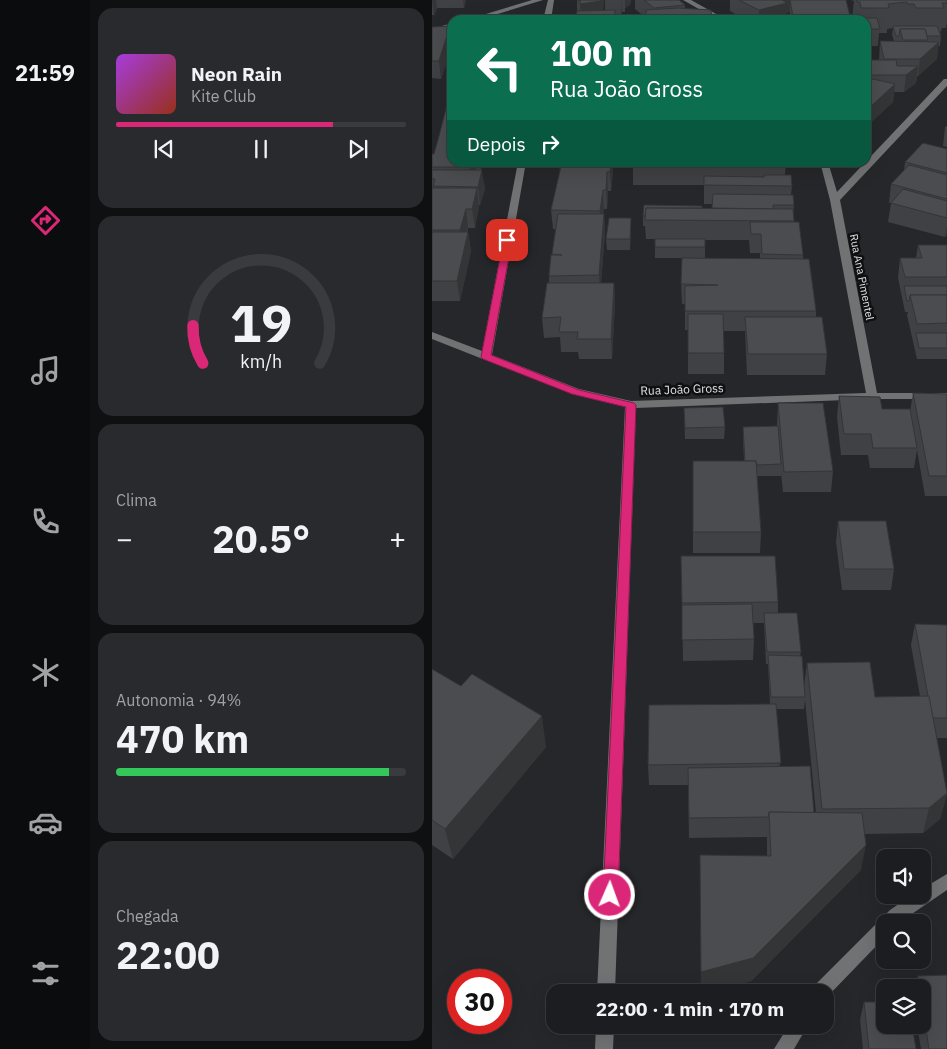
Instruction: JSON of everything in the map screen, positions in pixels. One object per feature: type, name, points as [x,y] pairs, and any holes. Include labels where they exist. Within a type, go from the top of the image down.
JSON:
[{"type":"street","points":[[488,15],[540,0]]},
{"type":"street","points":[[548,15],[551,0]]},
{"type":"street","points":[[686,0],[714,15]]},
{"type":"street","points":[[432,31],[447,26]]},
{"type":"street","points":[[871,161],[946,81]]},
{"type":"street","points":[[486,357],[521,167]]},
{"type":"street","name":"Rua Ana Pimentel","points":[[825,167],[835,200],[872,396]]},
{"type":"street","points":[[835,200],[866,167]]},
{"type":"street","name":"Rua João Gross","points":[[432,335],[576,392],[631,405],[872,396],[946,396]]},
{"type":"street","points":[[606,984],[631,405]]},
{"type":"street","points":[[897,914],[946,881]]},
{"type":"street","points":[[828,984],[876,934]]},
{"type":"street","points":[[604,1049],[605,1034]]},
{"type":"street","points":[[783,1049],[793,1034]]},
{"type":"building","points":[[580,0],[601,0],[601,1],[580,4]]},
{"type":"building","points":[[644,0],[679,0],[685,5],[654,8]]},
{"type":"building","points":[[739,0],[782,0],[787,3],[759,10]]},
{"type":"building","points":[[790,0],[846,0],[850,15],[793,15]]},
{"type":"building","points":[[856,0],[947,0],[947,3],[942,3],[944,8],[916,8],[914,4],[907,4],[907,2],[888,4],[889,8],[861,8],[860,2]]},
{"type":"building","points":[[678,8],[711,10],[712,15],[646,15],[646,10]]},
{"type":"building","points":[[615,10],[614,15],[577,15],[577,11]]},
{"type":"building","points":[[871,18],[877,18],[880,29],[871,29]]},
{"type":"building","points":[[447,26],[447,36],[439,61],[432,61],[432,27]]},
{"type":"building","points":[[893,26],[937,26],[941,36],[927,36],[925,29],[900,29],[899,36],[896,36]]},
{"type":"building","points":[[900,29],[925,29],[928,40],[903,40]]},
{"type":"building","points":[[880,41],[939,42],[920,59],[884,59]]},
{"type":"building","points":[[871,60],[896,60],[897,66],[918,66],[906,75],[871,75]]},
{"type":"building","points":[[873,79],[895,84],[871,106],[871,81]]},
{"type":"building","points":[[447,104],[447,167],[432,167],[432,154],[434,154]]},
{"type":"building","points":[[923,143],[947,149],[947,173],[905,162]]},
{"type":"building","points":[[909,165],[947,175],[947,199],[891,184]]},
{"type":"building","points":[[561,167],[610,167],[610,172],[607,172],[606,190],[603,190],[600,211],[551,210]]},
{"type":"building","points":[[432,170],[482,170],[478,187],[433,186],[435,179],[432,179]]},
{"type":"building","points":[[764,175],[791,175],[792,186],[704,185],[704,176],[764,177]]},
{"type":"building","points":[[432,188],[477,188],[472,209],[466,209],[460,230],[432,230]]},
{"type":"building","points":[[903,189],[947,201],[947,218],[891,203]]},
{"type":"building","points":[[713,194],[793,195],[794,205],[773,205],[773,209],[712,208]]},
{"type":"building","points":[[644,205],[702,206],[702,208],[646,208],[645,216],[643,216]]},
{"type":"building","points":[[646,208],[793,209],[794,221],[645,220]]},
{"type":"building","points":[[558,214],[604,214],[599,275],[549,276],[551,255],[562,255],[552,254]]},
{"type":"building","points":[[609,218],[631,218],[630,239],[606,239]]},
{"type":"building","points":[[750,222],[799,222],[803,255],[762,254],[761,234],[751,234]]},
{"type":"building","points":[[432,232],[468,232],[457,281],[432,281]]},
{"type":"building","points":[[655,239],[705,239],[705,247],[655,247]]},
{"type":"building","points":[[918,245],[947,245],[947,277],[905,277],[900,258],[922,258]]},
{"type":"building","points":[[682,258],[809,259],[816,311],[685,311],[685,286],[718,285],[681,284]]},
{"type":"building","points":[[547,283],[614,283],[611,339],[577,339],[578,332],[559,332],[561,317],[542,318]]},
{"type":"building","points":[[904,286],[947,286],[947,295],[910,295],[909,301],[907,301]]},
{"type":"building","points":[[910,295],[947,295],[947,323],[917,324]]},
{"type":"building","points":[[688,314],[723,314],[724,353],[688,353]]},
{"type":"building","points":[[745,317],[822,317],[827,354],[748,354]]},
{"type":"building","points":[[916,333],[947,333],[947,348],[919,348]]},
{"type":"building","points":[[913,393],[947,394],[947,476],[929,476]]},
{"type":"building","points":[[839,396],[880,397],[882,409],[910,409],[917,448],[873,448],[871,434],[844,434]]},
{"type":"building","points":[[778,403],[823,403],[833,471],[784,472]]},
{"type":"building","points":[[723,407],[725,427],[685,428],[684,408]]},
{"type":"building","points":[[778,426],[781,464],[757,465],[756,461],[745,461],[743,427]]},
{"type":"building","points":[[693,461],[756,461],[761,532],[693,532]]},
{"type":"building","points":[[838,521],[886,521],[894,569],[844,569]]},
{"type":"building","points":[[681,556],[775,556],[778,602],[682,603]]},
{"type":"building","points":[[752,604],[754,639],[682,640],[682,605]]},
{"type":"building","points":[[764,613],[797,613],[801,652],[767,652]]},
{"type":"building","points":[[915,624],[947,625],[947,718],[932,718]]},
{"type":"building","points":[[768,655],[802,656],[805,697],[771,697]]},
{"type":"building","points":[[870,662],[875,697],[929,696],[947,793],[929,808],[822,809],[807,663]]},
{"type":"building","points":[[432,669],[461,686],[472,674],[542,716],[445,829],[432,820]]},
{"type":"building","points":[[776,704],[781,763],[648,765],[649,705]]},
{"type":"building","points":[[810,766],[814,813],[769,812],[768,817],[689,818],[688,768]]},
{"type":"building","points":[[769,812],[862,813],[866,845],[753,958],[701,972],[700,855],[771,856]]},
{"type":"building","points":[[947,975],[947,1049],[929,1049],[927,1034],[931,1034],[931,979],[918,979],[918,976]]},
{"type":"building","points":[[864,1002],[876,1002],[876,1034],[914,1034],[916,1049],[869,1049]]},
{"type":"route","points":[[507,240],[486,357],[576,392],[631,405],[610,895]]}]
